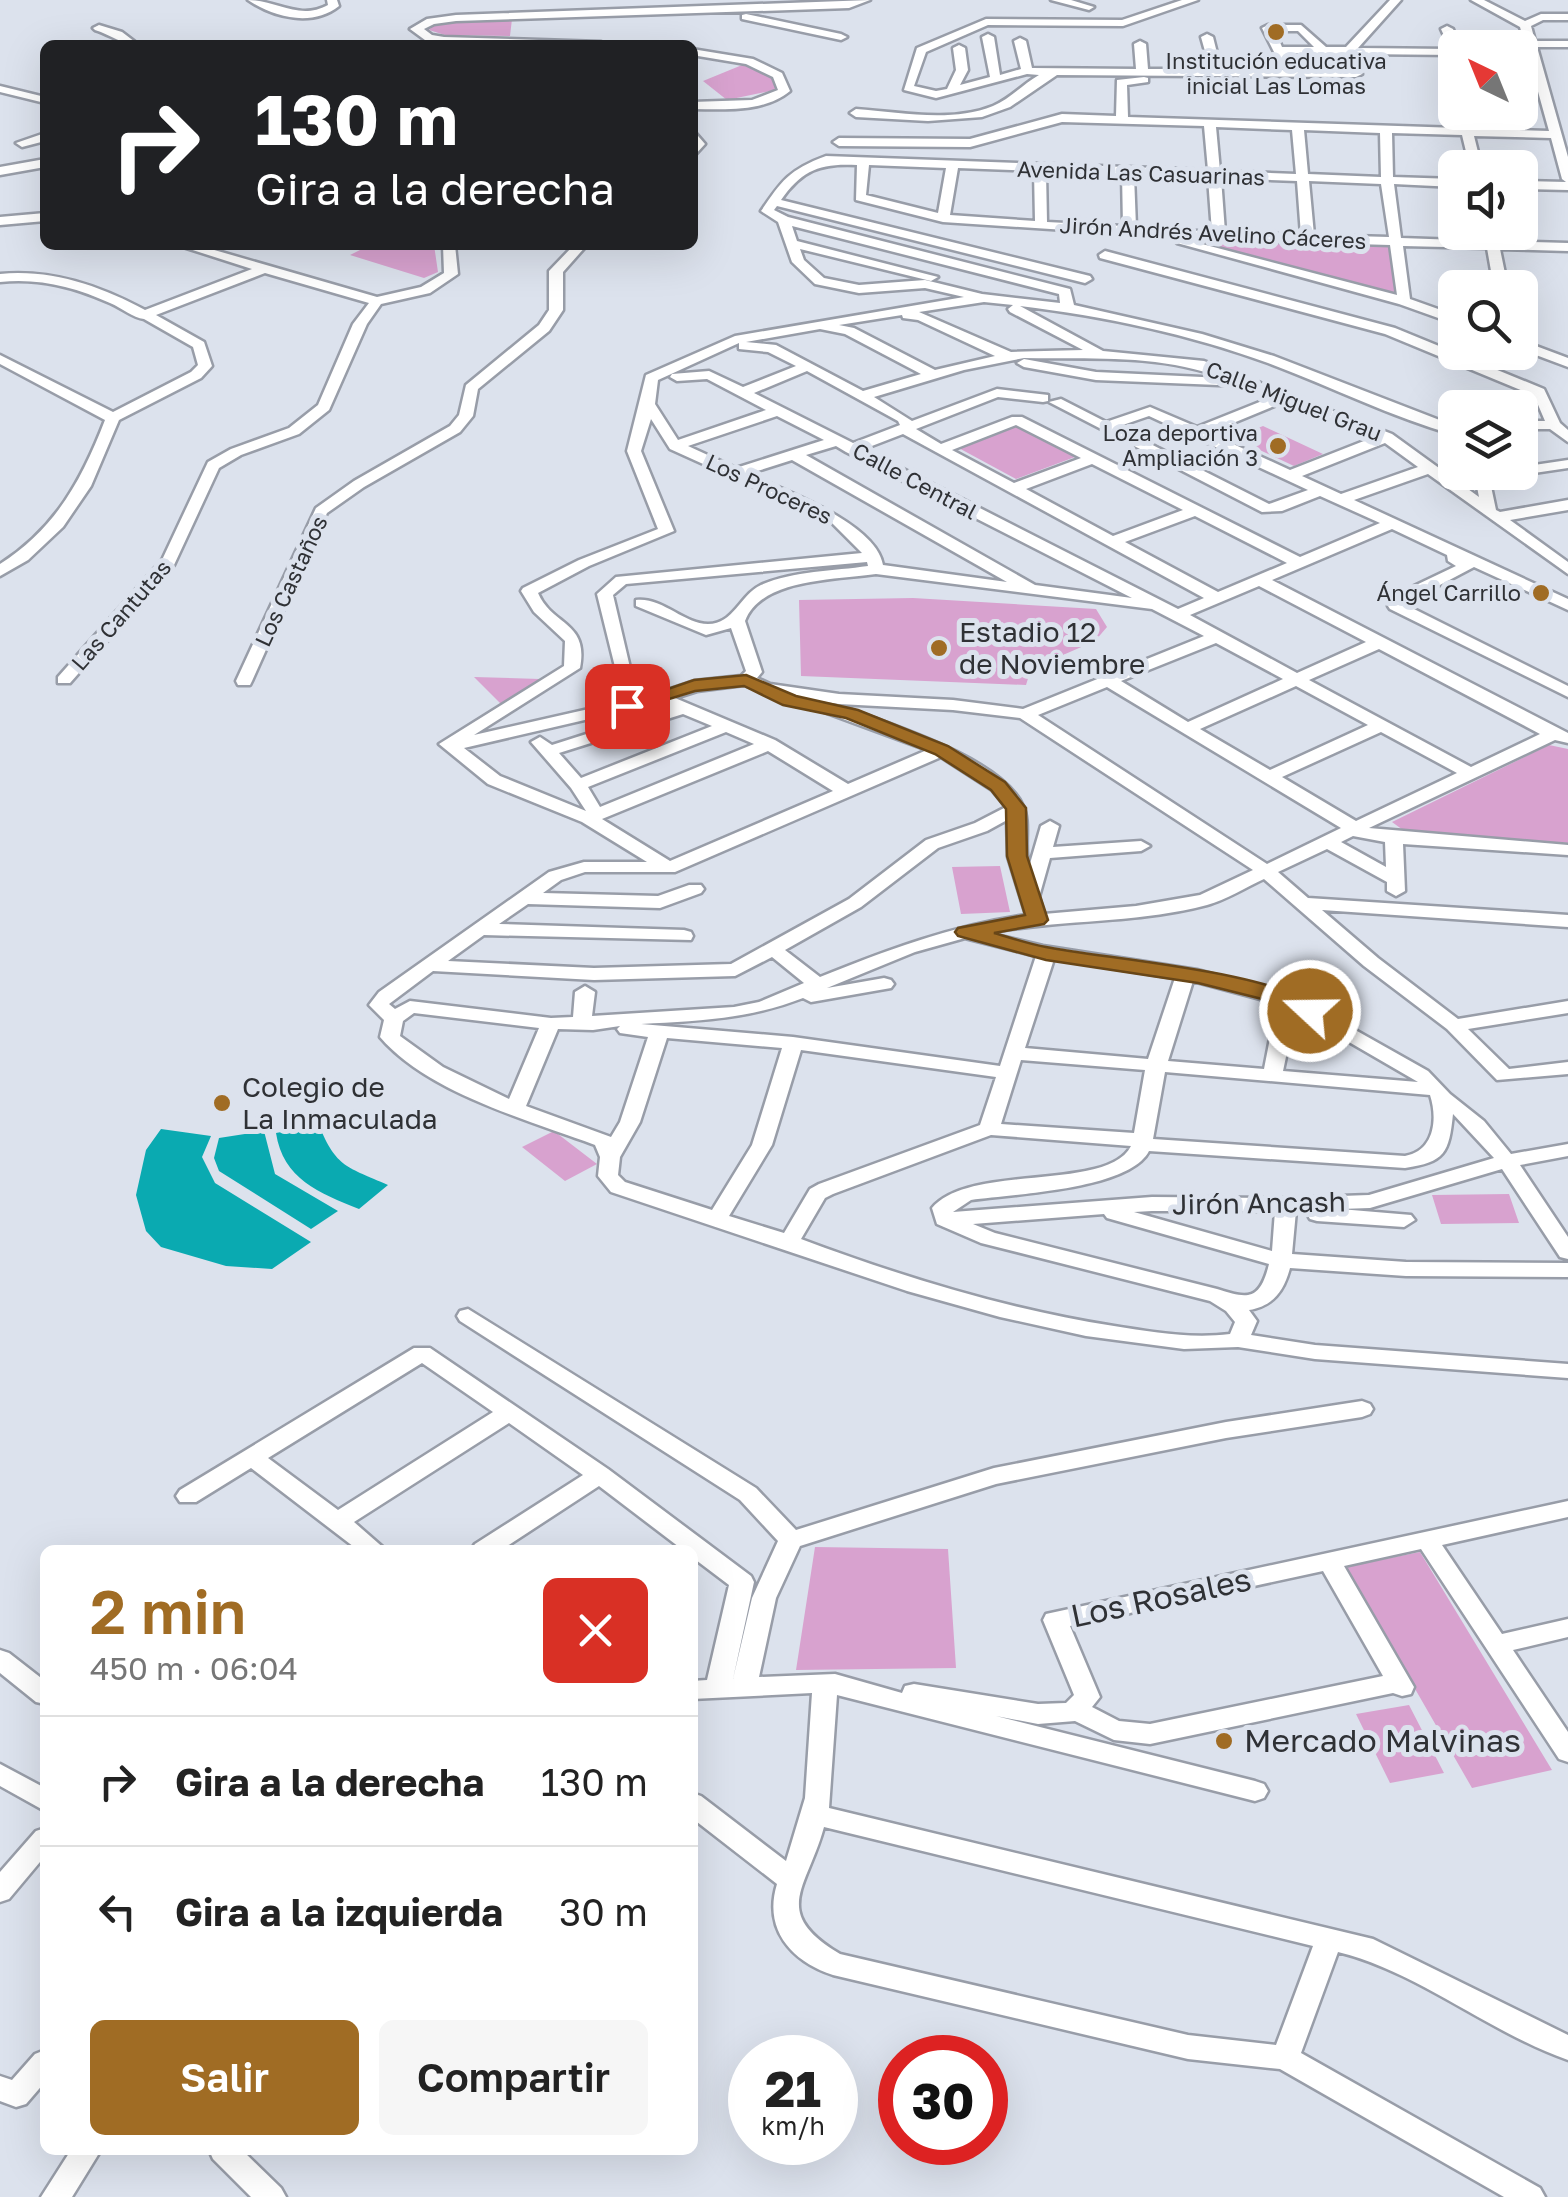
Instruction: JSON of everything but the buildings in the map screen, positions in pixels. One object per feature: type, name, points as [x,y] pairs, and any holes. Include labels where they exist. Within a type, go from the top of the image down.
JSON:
[{"type":"street","points":[[253,0],[295,16],[326,12],[334,6],[332,0]]},
{"type":"street","points":[[444,40],[429,38],[416,29],[431,21],[456,18],[850,4],[866,0]]},
{"type":"street","points":[[1056,0],[1089,7]]},
{"type":"street","points":[[1193,0],[1123,23],[986,22],[921,50],[908,88],[924,95],[951,92],[1028,71],[1356,74],[1350,49]]},
{"type":"street","points":[[1350,49],[1396,0]]},
{"type":"street","points":[[1476,0],[1525,25],[1527,30]]},
{"type":"street","points":[[778,7],[770,13],[780,22]]},
{"type":"street","points":[[695,10],[780,22],[841,38]]},
{"type":"street","points":[[1525,25],[1546,14],[1568,16]]},
{"type":"street","points":[[99,28],[126,40]]},
{"type":"street","points":[[1283,72],[1279,50],[1268,28],[1301,28],[1322,49]]},
{"type":"street","points":[[1207,36],[1216,71]]},
{"type":"street","points":[[988,37],[995,77]]},
{"type":"street","points":[[1020,41],[1028,71]]},
{"type":"street","points":[[1140,44],[1142,70]]},
{"type":"street","points":[[1538,44],[1568,44]]},
{"type":"street","points":[[951,92],[962,70],[959,48]]},
{"type":"street","points":[[1279,50],[1438,50]]},
{"type":"street","points":[[698,53],[749,61],[778,75],[784,90],[766,101],[698,106]]},
{"type":"street","points":[[1538,58],[1551,96],[1554,135],[1567,174],[1538,180]]},
{"type":"street","points":[[856,113],[945,116],[984,112],[999,108],[1056,71]]},
{"type":"street","points":[[1122,119],[1123,81],[1283,72]]},
{"type":"street","points":[[0,89],[40,99]]},
{"type":"street","points":[[840,142],[970,144],[1062,118],[1554,135]]},
{"type":"street","points":[[1210,122],[1219,236]]},
{"type":"street","points":[[1298,126],[1308,239]]},
{"type":"street","points":[[1386,130],[1388,182],[1404,301]]},
{"type":"street","points":[[1466,133],[1471,150]]},
{"type":"street","points":[[22,143],[40,138]]},
{"type":"street","name":"Avenida Las Casuarinas","points":[[771,201],[798,172],[826,160],[1438,183]]},
{"type":"street","name":"Jirón Andrés Avelino Cáceres","points":[[863,162],[861,198],[943,218],[1219,236],[1438,240]]},
{"type":"street","points":[[0,171],[40,163]]},
{"type":"street","points":[[943,218],[953,165]]},
{"type":"street","points":[[1040,169],[1041,225]]},
{"type":"street","points":[[1128,172],[1133,231],[1437,313]]},
{"type":"street","points":[[1068,308],[1066,292],[784,220],[767,211],[771,201],[1085,280]]},
{"type":"street","points":[[0,221],[40,217]]},
{"type":"street","points":[[784,220],[798,262],[812,277],[837,286],[868,289],[928,280],[968,250]]},
{"type":"street","points":[[791,243],[984,298],[1068,308],[1197,337],[1269,358],[1438,423]]},
{"type":"street","name":"Jirón Andrés Avelino Cáceres","points":[[1538,243],[1568,247]]},
{"type":"street","points":[[200,250],[376,301],[406,297],[441,284],[451,274],[449,250]]},
{"type":"street","name":"Los Castaños","points":[[244,681],[321,511],[359,484],[454,429],[466,416],[471,388],[544,328],[556,310],[556,272],[576,250]]},
{"type":"street","points":[[1105,255],[1390,330],[1540,392],[1554,425],[1568,438]]},
{"type":"street","points":[[141,316],[264,269]]},
{"type":"street","points":[[0,278],[26,274],[55,276],[200,345],[205,366],[179,386],[113,418],[90,481],[45,538],[0,572]]},
{"type":"street","points":[[868,289],[900,311]]},
{"type":"street","points":[[449,746],[572,668],[576,658],[570,635],[534,602],[528,591],[666,531],[634,451],[648,395],[658,374],[728,344],[809,326],[984,298]]},
{"type":"street","name":"Las Cantutas","points":[[64,680],[168,562],[214,465],[236,452],[294,431],[324,407],[360,324],[376,301]]},
{"type":"street","points":[[1015,309],[1100,354]]},
{"type":"street","points":[[1390,330],[1437,313]]},
{"type":"street","points":[[879,314],[918,315],[1000,357],[1077,372],[1222,384],[1248,382]]},
{"type":"street","points":[[1094,316],[1174,360]]},
{"type":"street","points":[[809,326],[846,330],[933,374]]},
{"type":"street","points":[[728,344],[760,346],[808,366],[904,419],[906,428],[940,448],[1217,598]]},
{"type":"street","points":[[1538,351],[1568,363]]},
{"type":"street","points":[[1077,372],[1081,353]]},
{"type":"street","name":"Calle Miguel Grau","points":[[864,396],[1000,357],[1081,353],[1199,364],[1387,437],[1432,466],[1568,569]]},
{"type":"street","points":[[0,359],[113,418]]},
{"type":"street","points":[[742,393],[808,366]]},
{"type":"street","name":"Calle Central","points":[[648,395],[700,373],[1177,614],[1471,774]]},
{"type":"street","points":[[732,474],[795,454],[906,428],[997,393],[1049,400],[1105,427],[1183,443],[1289,476],[1568,605]]},
{"type":"street","name":"Los Proceres","points":[[648,395],[674,446],[836,519],[875,563]]},
{"type":"street","points":[[1183,443],[1287,396]]},
{"type":"street","points":[[674,446],[778,410]]},
{"type":"street","points":[[1105,427],[1148,411],[1267,509],[1320,490]]},
{"type":"street","points":[[940,448],[1018,420],[1299,563]]},
{"type":"street","points":[[1538,425],[1554,425]]},
{"type":"street","points":[[1289,476],[1387,437]]},
{"type":"street","points":[[795,454],[1038,593]]},
{"type":"street","points":[[1014,488],[1095,458]]},
{"type":"street","points":[[1538,468],[1568,464]]},
{"type":"street","points":[[1342,500],[1432,466]]},
{"type":"street","points":[[1489,490],[1494,513],[1568,505]]},
{"type":"street","points":[[1111,542],[1195,510]]},
{"type":"street","points":[[1177,614],[1393,523]]},
{"type":"street","points":[[1423,537],[1467,567],[1394,603],[1568,692]]},
{"type":"street","points":[[1549,556],[1568,552]]},
{"type":"street","points":[[624,676],[604,594],[622,580],[875,563],[1038,593],[1160,607]]},
{"type":"street","points":[[746,680],[754,672],[737,621],[741,608],[762,590],[875,563]]},
{"type":"street","points":[[1260,580],[1560,736]]},
{"type":"street","points":[[642,603],[706,630],[737,621]]},
{"type":"street","points":[[1025,714],[1218,636]]},
{"type":"street","points":[[1188,728],[1378,643]]},
{"type":"street","points":[[449,746],[660,698],[694,686],[746,680],[790,701],[852,714],[942,750],[998,786],[1016,808],[1017,856],[1037,920]]},
{"type":"street","points":[[1108,681],[1351,829],[1394,838],[1568,850]]},
{"type":"street","points":[[766,688],[839,699],[954,705],[1025,714],[1266,871],[1454,1025],[1504,1076],[1568,1068]]},
{"type":"street","points":[[660,698],[769,744],[846,791]]},
{"type":"street","points":[[549,751],[684,708]]},
{"type":"street","points":[[1269,777],[1382,725]]},
{"type":"street","points":[[578,784],[724,727]]},
{"type":"street","points":[[528,730],[578,784],[592,817]]},
{"type":"street","points":[[765,1006],[908,948],[966,932],[1037,920],[1179,906],[1225,893],[1351,829],[1560,736]]},
{"type":"street","points":[[592,817],[769,744]]},
{"type":"street","points":[[449,746],[494,780],[592,817],[668,868]]},
{"type":"street","points":[[394,1019],[379,1005],[426,964],[555,876],[584,866],[668,868],[942,750]]},
{"type":"street","points":[[426,964],[594,974],[736,970],[855,903],[932,844],[981,827],[1016,808]]},
{"type":"street","points":[[1030,898],[1046,822],[1090,851]]},
{"type":"street","points":[[1394,838],[1396,910]]},
{"type":"street","points":[[1326,841],[1396,880]]},
{"type":"street","points":[[1041,853],[1141,846]]},
{"type":"street","points":[[522,898],[660,902],[695,889]]},
{"type":"street","points":[[654,934],[664,913],[660,902]]},
{"type":"street","points":[[1301,903],[1568,921]]},
{"type":"street","points":[[478,929],[684,936]]},
{"type":"street","points":[[966,932],[1046,954],[1186,974],[1274,995],[1293,1004],[1419,1074],[1458,1106],[1505,1162],[1568,1252]]},
{"type":"street","points":[[774,950],[817,984]]},
{"type":"street","points":[[989,1129],[1046,954]]},
{"type":"street","points":[[1186,974],[1156,1066],[1142,1144],[1135,1158],[1099,1175],[964,1194],[942,1208],[944,1219],[967,1232],[1217,1296],[1246,1322],[1238,1340]]},
{"type":"street","points":[[610,1157],[604,1141],[514,1108],[405,1052],[390,1037],[394,1019],[410,1007],[551,1024],[734,1014],[884,984]]},
{"type":"street","points":[[582,1022],[586,992]]},
{"type":"street","points":[[1272,1076],[1282,1028],[1293,1004]]},
{"type":"street","points":[[1454,1025],[1568,1008]]},
{"type":"street","points":[[582,1022],[658,1033],[1010,1063],[1156,1066],[1439,1094]]},
{"type":"street","points":[[514,1108],[551,1024]]},
{"type":"street","points":[[658,1033],[630,1122],[610,1157],[608,1176],[618,1187],[789,1242],[890,1281],[1060,1326],[1190,1344],[1238,1340],[1315,1352],[1568,1371]]},
{"type":"street","points":[[716,1220],[762,1144],[794,1043]]},
{"type":"street","points":[[789,1242],[817,1194],[989,1129],[1404,1162],[1425,1158],[1437,1149],[1443,1103],[1439,1094]]},
{"type":"street","name":"Jirón Ancash","points":[[944,1219],[1212,1202],[1286,1208],[1370,1200],[1505,1162],[1568,1150]]},
{"type":"street","points":[[1097,1208],[1280,1260],[1389,1268],[1568,1270]]},
{"type":"street","points":[[1228,1303],[1256,1303],[1268,1294],[1276,1280],[1286,1208],[1404,1220]]},
{"type":"street","points":[[468,1316],[748,1494],[790,1540]]},
{"type":"street","points":[[188,1496],[422,1353],[600,1475],[693,1545]]},
{"type":"street","points":[[744,1687],[764,1598],[790,1540],[994,1476],[1226,1430],[1362,1409]]},
{"type":"street","points":[[337,1522],[510,1412]]},
{"type":"street","points":[[252,1458],[367,1545]]},
{"type":"street","points":[[491,1545],[600,1475]]},
{"type":"street","name":"Los Rosales","points":[[1076,1710],[1087,1697],[1085,1684],[1055,1620],[1568,1510]]},
{"type":"street","points":[[1428,1542],[1568,1752]]},
{"type":"street","points":[[698,1549],[742,1582],[705,1689],[825,1683],[1038,1714],[1076,1710],[1114,1730],[1150,1734],[1400,1684],[1330,1562]]},
{"type":"street","points":[[1494,1645],[1568,1628]]},
{"type":"street","points":[[0,1659],[40,1691]]},
{"type":"street","points":[[825,1683],[1255,1792]]},
{"type":"street","points":[[825,1683],[815,1815],[785,1899],[790,1930],[801,1948],[832,1964],[1188,2047],[1285,2058],[1530,2197]]},
{"type":"street","points":[[0,1774],[40,1798]]},
{"type":"street","points":[[698,1808],[792,1881]]},
{"type":"street","points":[[815,1815],[1373,1950],[1513,2024],[1568,2048]]},
{"type":"street","points":[[0,1890],[40,1844]]},
{"type":"street","points":[[1285,2058],[1329,1939]]},
{"type":"street","points":[[0,2088],[16,2095],[40,2068]]},
{"type":"street","points":[[56,2197],[84,2155]]},
{"type":"street","points":[[228,2155],[271,2197]]},
{"type":"shaded area","points":[[455,19],[512,19],[510,36],[445,35],[429,30]]},
{"type":"shaded area","points":[[747,63],[772,74],[778,87],[727,100],[703,81]]},
{"type":"shaded area","points":[[1170,238],[1393,244],[1396,297]]},
{"type":"shaded area","points":[[360,250],[435,250],[438,272],[424,278],[350,255]]},
{"type":"shaded area","points":[[1018,423],[1083,454],[1016,479],[955,446]]},
{"type":"shaded area","name":"Loza deportiva Ampliación 3","points":[[1263,426],[1323,454],[1294,466],[1234,438]]},
{"type":"shaded area","name":"Estadio 12 de Noviembre","points":[[913,598],[1096,609],[1107,627],[1095,641],[1063,655],[1066,658],[1030,672],[1026,685],[801,676],[799,600]]},
{"type":"shaded area","points":[[474,677],[540,679],[503,706]]},
{"type":"shaded area","points":[[1549,745],[1568,749],[1568,843],[1407,833],[1392,822]]},
{"type":"shaded area","points":[[1000,866],[1010,912],[961,914],[952,867]]},
{"type":"shaded area","points":[[554,1131],[597,1164],[565,1181],[522,1147]]},
{"type":"shaded area","points":[[1509,1194],[1519,1223],[1441,1224],[1432,1195]]},
{"type":"shaded area","points":[[815,1547],[948,1549],[956,1668],[796,1670]]},
{"type":"shaded area","points":[[1420,1552],[1552,1770],[1472,1788],[1345,1567]]},
{"type":"shaded area","points":[[1409,1705],[1444,1773],[1390,1783],[1356,1714]]},
{"type":"water","points":[[319,1125],[338,1158],[388,1185],[359,1209],[317,1190],[286,1162],[276,1133]]},
{"type":"water","points":[[161,1129],[211,1136],[202,1157],[215,1183],[311,1242],[272,1269],[226,1266],[161,1247],[146,1231],[136,1195],[146,1150]]},
{"type":"water","points":[[264,1131],[275,1174],[338,1211],[311,1229],[219,1171],[214,1158],[219,1138]]},
{"type":"place","name":"Institución educativa inicial Las Lomas","points":[[1276,32]]},
{"type":"place","name":"Loza deportiva Ampliación 3","points":[[1278,446]]},
{"type":"place","name":"Ángel Carrillo","points":[[1541,593]]},
{"type":"place","name":"Estadio 12 de Noviembre","points":[[939,648]]},
{"type":"place","name":"Colegio de La Inmaculada","points":[[222,1103]]},
{"type":"place","name":"Mercado Malvinas","points":[[1224,1741]]},
{"type":"route","points":[[627,706],[694,686],[746,680],[790,701],[852,714],[942,750],[998,786],[1016,808],[1017,856],[1037,920],[966,932],[1046,954],[1198,976],[1274,995],[1310,1011]]}]
